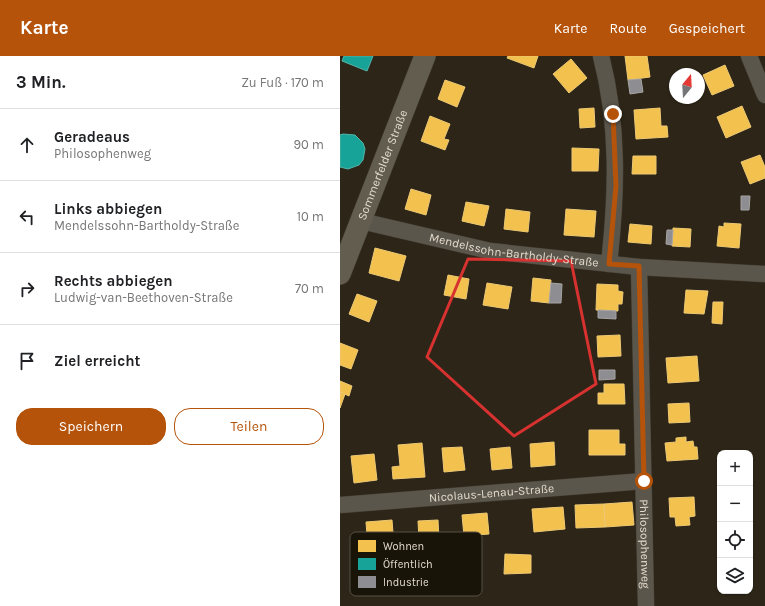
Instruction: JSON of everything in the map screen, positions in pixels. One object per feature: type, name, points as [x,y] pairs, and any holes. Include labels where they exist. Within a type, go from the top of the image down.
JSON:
[{"type":"main road","name":"Sommerfelder Straße","points":[[340,274],[425,56]]},
{"type":"street","points":[[601,56],[613,114],[616,156],[615,211],[609,264]]},
{"type":"street","points":[[750,56],[765,95]]},
{"type":"street","name":"Mendelssohn-Bartholdy-Straße","points":[[361,221],[490,251],[609,264],[765,274]]},
{"type":"street","name":"Philosophenweg","points":[[639,266],[646,606]]},
{"type":"street","name":"Nicolaus-Lenau-Straße","points":[[340,505],[644,481]]},
{"type":"highlighted area","points":[[468,259],[571,261],[596,384],[514,436],[427,357]]},
{"type":"building: Wohnen","points":[[508,56],[538,56],[534,68],[507,58]]},
{"type":"building: Wohnen","points":[[625,56],[647,56],[650,77],[628,80]]},
{"type":"building: Wohnen","points":[[571,59],[587,78],[569,93],[553,74]]},
{"type":"building: Wohnen","points":[[725,65],[734,86],[712,95],[705,79],[705,74]]},
{"type":"building: Wohnen","points":[[445,80],[465,87],[457,107],[438,99]]},
{"type":"building: Wohnen","points":[[742,106],[751,127],[726,138],[717,117]]},
{"type":"building: Wohnen","points":[[594,108],[595,127],[580,128],[579,109]]},
{"type":"building: Wohnen","points":[[660,108],[661,126],[667,126],[668,137],[636,139],[634,110]]},
{"type":"building: Wohnen","points":[[430,116],[450,124],[444,139],[449,140],[445,150],[421,141]]},
{"type":"building: Wohnen","points":[[572,148],[599,149],[598,171],[572,171]]},
{"type":"building: Wohnen","points":[[760,155],[765,167],[765,178],[750,184],[741,162]]},
{"type":"building: Wohnen","points":[[633,156],[656,156],[656,174],[632,174]]},
{"type":"building: Wohnen","points":[[411,189],[431,195],[426,215],[405,209]]},
{"type":"building: Wohnen","points":[[466,202],[489,206],[484,226],[462,221]]},
{"type":"building: Wohnen","points":[[506,209],[530,212],[528,232],[504,229]]},
{"type":"building: Wohnen","points":[[566,209],[596,211],[594,237],[564,235]]},
{"type":"building: Wohnen","points":[[724,223],[741,224],[739,248],[717,246],[719,226],[724,227]]},
{"type":"building: Wohnen","points":[[630,224],[652,226],[651,244],[628,242]]},
{"type":"building: Wohnen","points":[[673,228],[691,229],[690,247],[672,246]]},
{"type":"building: Wohnen","points":[[375,248],[406,256],[399,281],[369,273]]},
{"type":"building: Wohnen","points":[[448,275],[469,279],[466,299],[444,295]]},
{"type":"building: Wohnen","points":[[533,278],[551,280],[549,303],[531,301]]},
{"type":"building: Wohnen","points":[[487,283],[512,287],[508,309],[483,305]]},
{"type":"building: Wohnen","points":[[597,284],[618,285],[618,291],[623,292],[622,304],[618,304],[618,311],[596,310]]},
{"type":"building: Wohnen","points":[[686,290],[708,291],[704,314],[684,313]]},
{"type":"building: Wohnen","points":[[357,294],[377,301],[369,322],[349,314]]},
{"type":"building: Wohnen","points":[[713,302],[723,302],[722,324],[712,323]]},
{"type":"building: Wohnen","points":[[620,335],[621,356],[598,357],[597,336]]},
{"type":"building: Wohnen","points":[[340,343],[358,350],[351,369],[340,365]]},
{"type":"building: Wohnen","points":[[697,356],[699,381],[668,383],[666,358]]},
{"type":"building: Wohnen","points":[[340,381],[352,386],[349,396],[340,392]]},
{"type":"building: Wohnen","points":[[604,384],[624,384],[625,404],[598,404],[598,393],[604,393]]},
{"type":"building: Wohnen","points":[[340,392],[345,394],[340,408]]},
{"type":"building: Wohnen","points":[[689,403],[690,422],[669,423],[668,404]]},
{"type":"building: Wohnen","points":[[589,430],[619,430],[619,444],[625,444],[625,455],[589,455]]},
{"type":"building: Wohnen","points":[[686,437],[686,442],[693,441],[694,447],[697,447],[698,459],[667,461],[665,443],[676,442],[676,438]]},
{"type":"building: Wohnen","points":[[554,442],[555,465],[531,467],[530,444]]},
{"type":"building: Wohnen","points":[[422,443],[425,477],[393,479],[392,467],[400,466],[398,445]]},
{"type":"building: Wohnen","points":[[462,447],[465,470],[444,472],[442,448]]},
{"type":"building: Wohnen","points":[[510,447],[512,468],[492,470],[490,449]]},
{"type":"building: Wohnen","points":[[374,454],[377,480],[354,483],[351,456]]},
{"type":"building: Wohnen","points":[[694,497],[695,516],[689,517],[690,525],[676,526],[675,517],[670,517],[669,498]]},
{"type":"building: Wohnen","points":[[632,502],[634,525],[605,527],[604,504]]},
{"type":"building: Wohnen","points":[[604,504],[605,527],[576,528],[575,505]]},
{"type":"building: Wohnen","points":[[563,507],[565,529],[534,532],[532,509]]},
{"type":"building: Wohnen","points":[[487,513],[489,534],[482,535],[482,532],[464,532],[462,515]]},
{"type":"building: Wohnen","points":[[392,520],[393,532],[367,532],[366,522]]},
{"type":"building: Wohnen","points":[[438,520],[439,532],[419,532],[418,521]]},
{"type":"building: Wohnen","points":[[505,554],[531,555],[531,573],[504,574]]},
{"type":"building: Öffentlich","points":[[344,56],[373,56],[367,71],[342,61]]},
{"type":"building: Öffentlich","points":[[340,135],[355,135],[363,143],[365,149],[363,160],[359,165],[348,169],[340,167]]},
{"type":"building: Industrie","points":[[641,79],[643,92],[630,94],[628,80]]},
{"type":"building: Industrie","points":[[741,196],[750,196],[749,210],[741,210]]},
{"type":"building: Industrie","points":[[667,230],[673,230],[672,245],[666,244]]},
{"type":"building: Industrie","points":[[551,283],[562,284],[561,303],[549,303]]},
{"type":"building: Industrie","points":[[598,310],[616,311],[616,319],[598,318]]},
{"type":"building: Industrie","points":[[599,370],[615,370],[615,379],[599,380]]},
{"type":"route","points":[[613,114],[616,186],[615,211],[609,264],[639,266],[644,481]]}]
